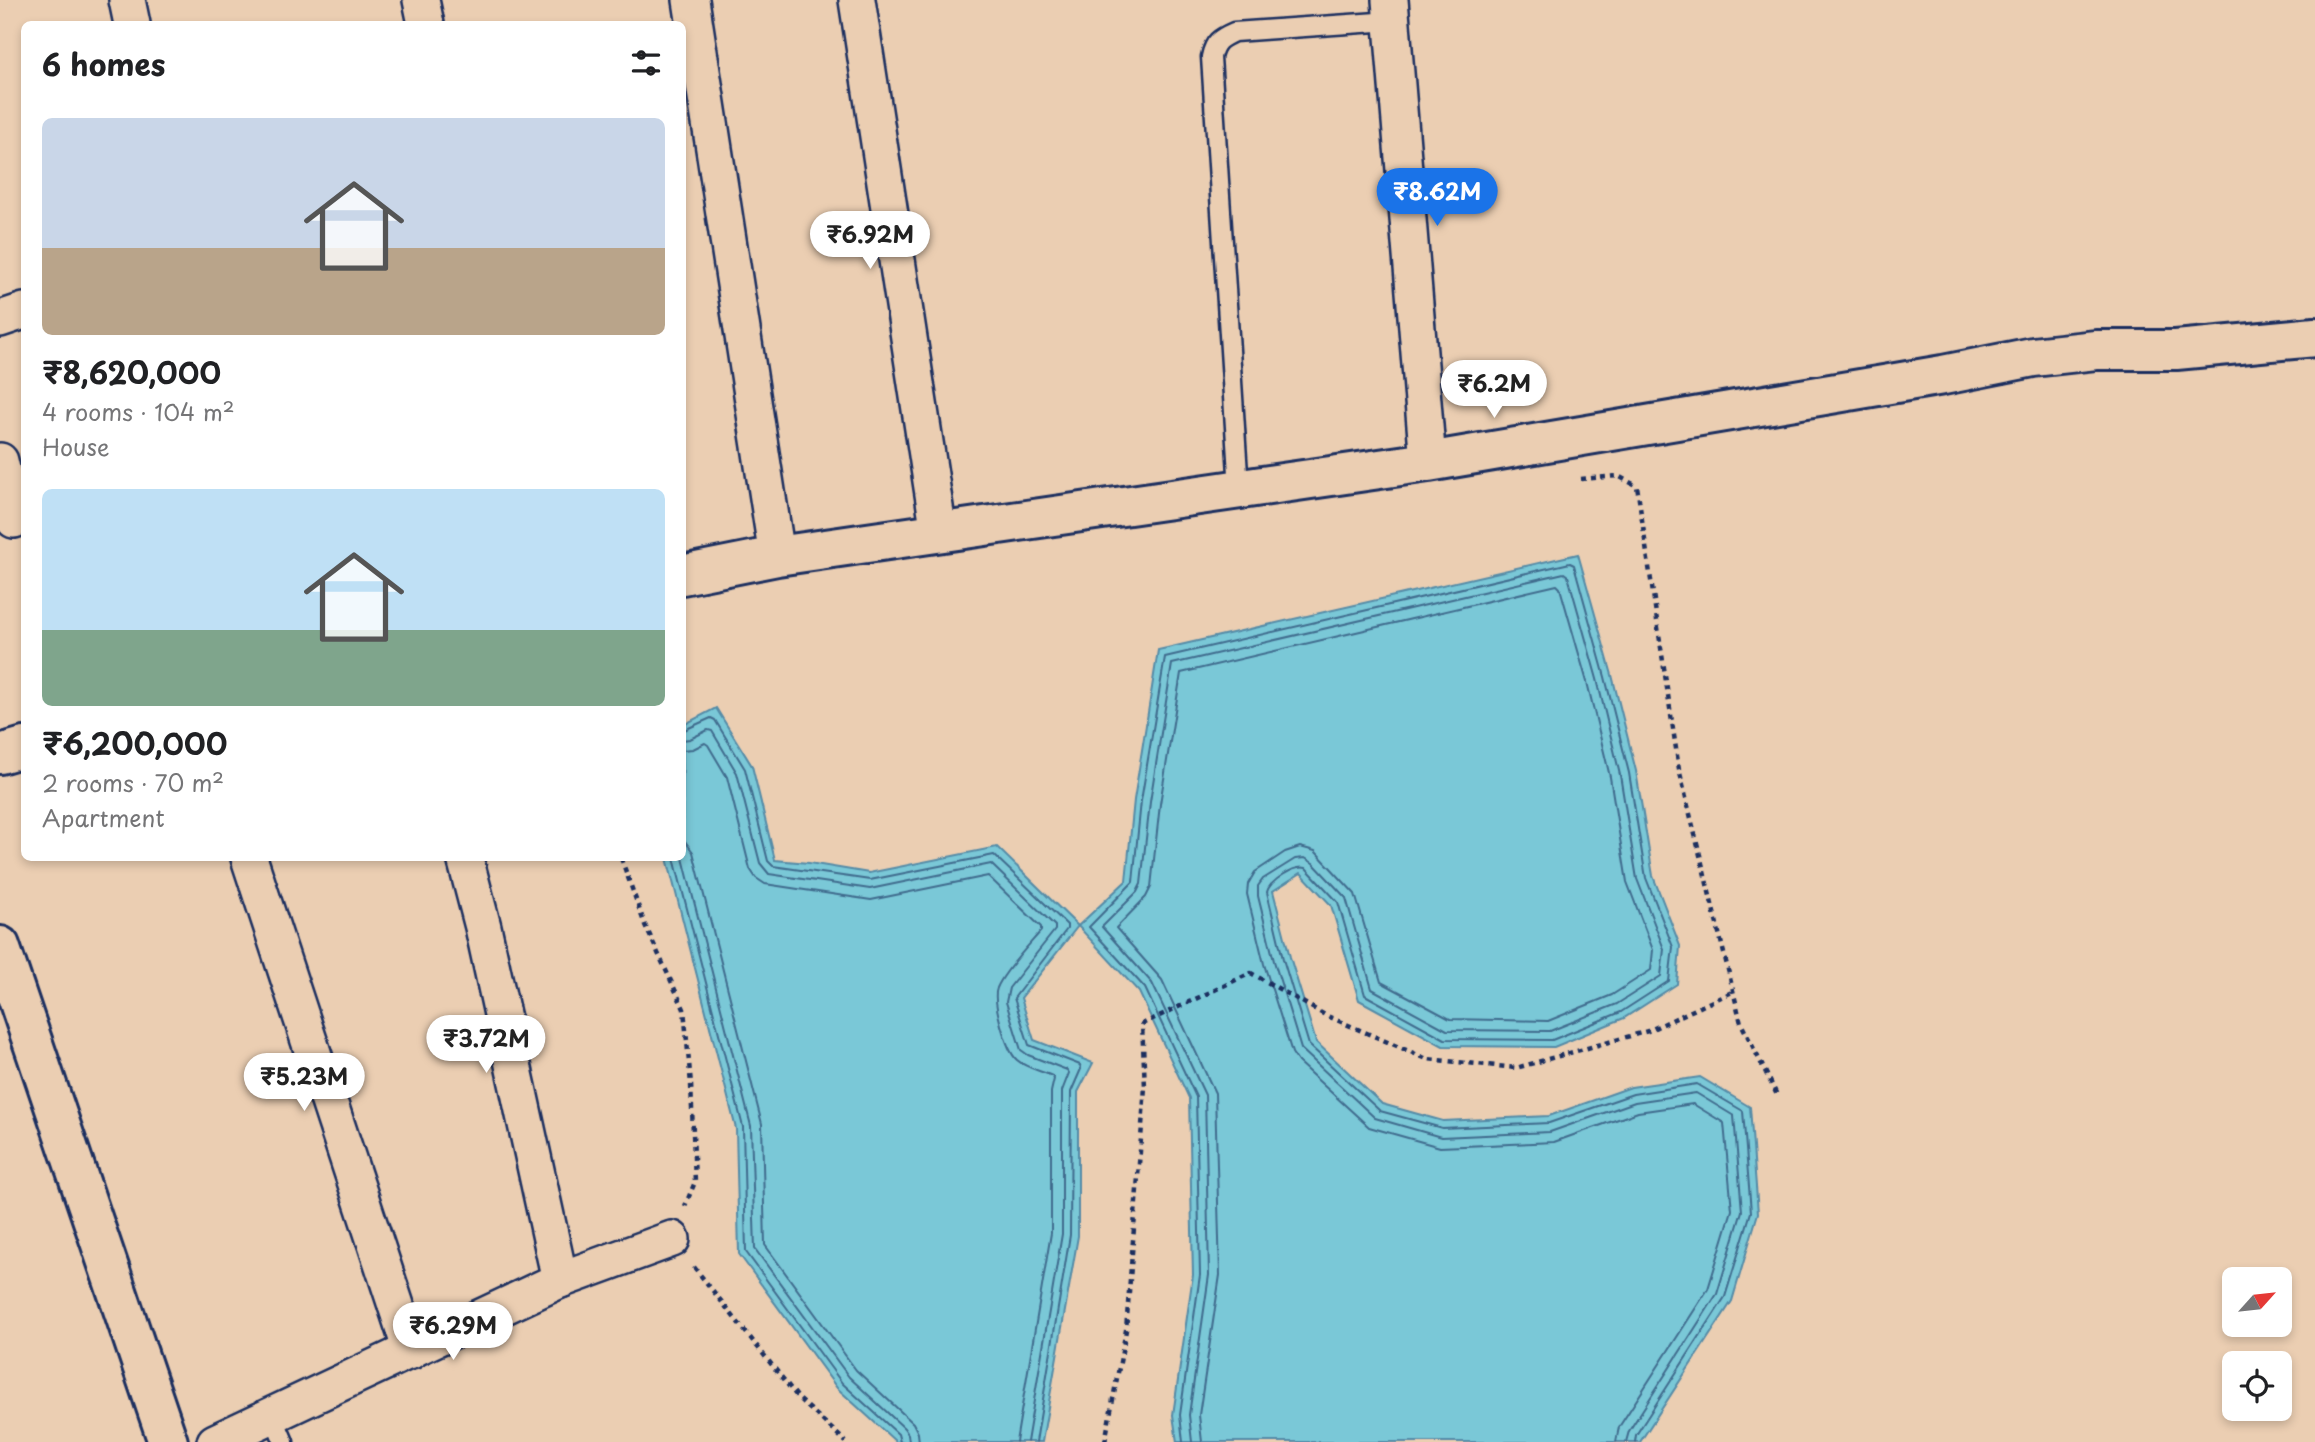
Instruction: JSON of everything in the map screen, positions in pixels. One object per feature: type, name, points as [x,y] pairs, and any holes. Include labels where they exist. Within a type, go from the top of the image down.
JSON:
[{"type":"street","points":[[127,0],[131,21]]},
{"type":"street","points":[[421,0],[425,21]]},
{"type":"street","points":[[691,0],[777,556]]},
{"type":"street","points":[[857,0],[939,533]]},
{"type":"street","points":[[1391,11],[1428,461]]},
{"type":"street","points":[[0,319],[21,312]]},
{"type":"street","points":[[686,574],[777,556],[1428,461],[1942,375],[2033,357],[2096,350],[2176,350],[2315,337]]},
{"type":"street","points":[[0,461],[13,520]]},
{"type":"street","points":[[0,754],[21,748]]},
{"type":"street","points":[[250,861],[411,1351]]},
{"type":"street","points":[[466,861],[483,927],[560,1280]]},
{"type":"street","points":[[0,946],[168,1442]]},
{"type":"street","points":[[215,1442],[278,1429],[411,1351],[560,1280],[672,1240]]},
{"type":"lane","points":[[1239,489],[1211,57],[1213,45],[1222,37],[1234,33],[1391,11]]},
{"type":"path","points":[[1578,479],[1618,476],[1637,486],[1679,769],[1741,1023],[1778,1097]]},
{"type":"path","points":[[622,861],[645,925],[684,1009],[691,1084],[695,1182],[672,1240],[799,1399],[846,1442]]},
{"type":"path","points":[[1105,1442],[1126,1330],[1145,1087],[1142,1024],[1251,973],[1325,1015],[1427,1059],[1516,1068],[1648,1031],[1732,992]]},
{"type":"water","points":[[1578,554],[1636,771],[1653,876],[1680,946],[1677,984],[1624,1018],[1554,1047],[1443,1046],[1359,1000],[1331,905],[1301,873],[1273,891],[1316,1042],[1382,1104],[1443,1121],[1549,1116],[1631,1087],[1700,1077],[1750,1107],[1758,1213],[1732,1301],[1640,1442],[1177,1442],[1173,1415],[1193,1275],[1189,1098],[1139,992],[1078,926],[1126,881],[1134,800],[1158,650]]},
{"type":"water","points":[[716,708],[752,766],[775,860],[869,873],[997,847],[1078,926],[1021,998],[1034,1040],[1093,1063],[1078,1092],[1078,1236],[1042,1442],[896,1442],[837,1388],[739,1254],[736,1129],[668,861],[686,861],[686,723]]}]
